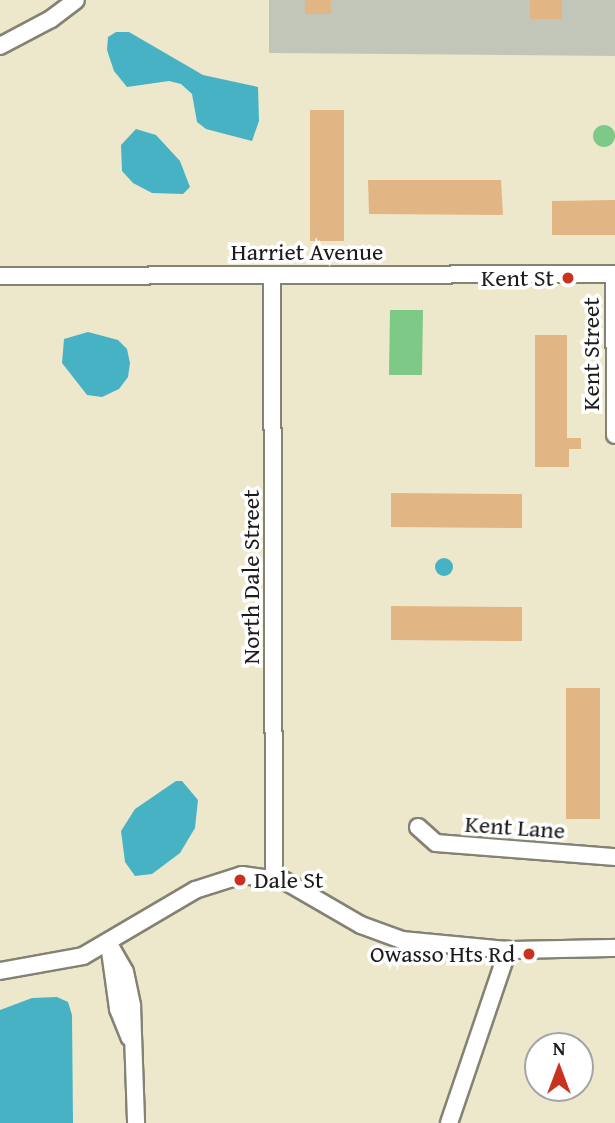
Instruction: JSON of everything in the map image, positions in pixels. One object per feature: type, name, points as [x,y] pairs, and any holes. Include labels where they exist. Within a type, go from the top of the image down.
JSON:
[{"type":"street","points":[[0,46],[51,19],[76,0]]},
{"type":"street","name":"Harriet Avenue","points":[[0,276],[614,274]]},
{"type":"street","name":"Kent Street","points":[[614,274],[615,435]]},
{"type":"street","name":"North Dale Street","points":[[272,275],[274,878]]},
{"type":"street","name":"Kent Lane","points":[[418,827],[436,844],[615,856]]},
{"type":"street","points":[[0,971],[60,963],[109,944],[211,883],[242,875],[274,878],[380,933],[423,943],[508,950],[615,948]]},
{"type":"street","points":[[109,944],[118,1009],[136,1053],[136,1123]]},
{"type":"street","points":[[449,1123],[508,950]]},
{"type":"shaded area","points":[[269,0],[615,0],[615,56],[269,53]]},
{"type":"green space","points":[[604,125],[612,128],[615,136],[612,144],[604,147],[596,144],[593,136],[596,128]]},
{"type":"green space","points":[[390,310],[423,310],[422,375],[389,375]]},
{"type":"water","points":[[116,32],[129,32],[203,75],[258,87],[259,121],[252,141],[206,129],[197,122],[192,94],[181,84],[169,81],[127,87],[114,71],[107,50],[108,37]]},
{"type":"water","points":[[136,129],[156,135],[180,161],[190,187],[183,194],[152,193],[133,183],[122,171],[121,145]]},
{"type":"water","points":[[88,332],[118,340],[127,349],[130,363],[128,377],[119,389],[102,397],[87,395],[62,363],[64,339]]},
{"type":"water","points":[[440,558],[448,558],[453,567],[451,574],[440,576],[435,571],[435,563]]},
{"type":"water","points":[[176,781],[182,781],[198,800],[195,828],[180,853],[152,874],[135,876],[125,862],[121,831],[135,809]]},
{"type":"water","points":[[57,997],[68,1002],[72,1015],[73,1123],[0,1123],[0,1010],[32,998]]},
{"type":"building","points":[[305,0],[331,0],[331,14],[305,14]]},
{"type":"building","points":[[530,0],[562,0],[562,19],[530,19]]},
{"type":"building","points":[[310,110],[344,110],[344,241],[310,241]]},
{"type":"building","points":[[368,180],[501,180],[503,215],[369,214]]},
{"type":"building","points":[[615,200],[615,235],[552,235],[552,201]]},
{"type":"building","points":[[535,335],[567,335],[567,438],[581,438],[581,449],[569,449],[569,467],[535,467]]},
{"type":"building","points":[[391,493],[522,494],[522,528],[391,527]]},
{"type":"building","points":[[391,606],[522,607],[522,641],[391,640]]},
{"type":"building","points":[[566,688],[600,688],[600,819],[566,819]]},
{"type":"place","name":"Kent St","points":[[568,278]]},
{"type":"place","name":"Dale St","points":[[240,880]]},
{"type":"place","name":"Owasso Hts Rd","points":[[529,954]]}]
